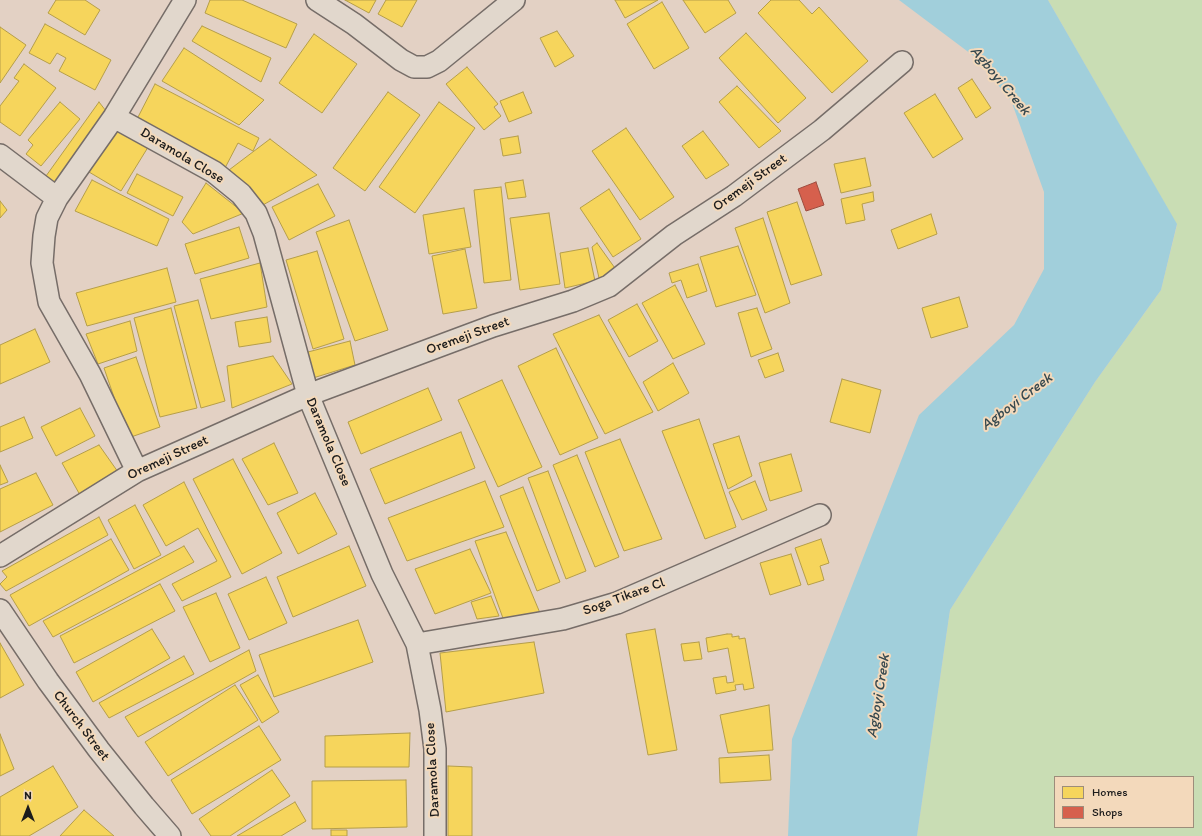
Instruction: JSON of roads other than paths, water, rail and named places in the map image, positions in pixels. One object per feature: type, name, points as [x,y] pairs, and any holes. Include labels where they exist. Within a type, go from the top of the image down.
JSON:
[{"type":"street","points":[[137,471],[90,374],[49,302],[42,263],[47,218],[57,198],[114,117],[185,0]]},
{"type":"street","points":[[317,0],[354,24],[402,60],[414,67],[427,67],[439,61],[514,0]]},
{"type":"street","name":"Oremeji Street","points":[[0,556],[137,471],[308,395],[493,326],[573,301],[609,286],[674,235],[734,196],[816,135],[902,62]]},
{"type":"street","name":"Daramola Close","points":[[114,117],[214,172],[241,194],[256,213],[264,233],[308,395],[382,574],[417,644],[430,710],[435,749],[435,836]]},
{"type":"street","points":[[0,155],[57,198]]},
{"type":"street","name":"Soga Tikare Cl","points":[[417,644],[563,619],[617,603],[820,515]]},
{"type":"street","name":"Church Street","points":[[0,610],[48,681],[99,750],[170,836]]},
{"type":"water","points":[[899,0],[1048,0],[1177,224],[1161,290],[1095,382],[950,610],[917,836],[788,836],[792,739],[919,415],[1014,325],[1044,269],[1044,192],[1003,78]]},
{"type":"waterway","name":"Agboyi Creek","points":[[980,57],[1014,98]]}]
